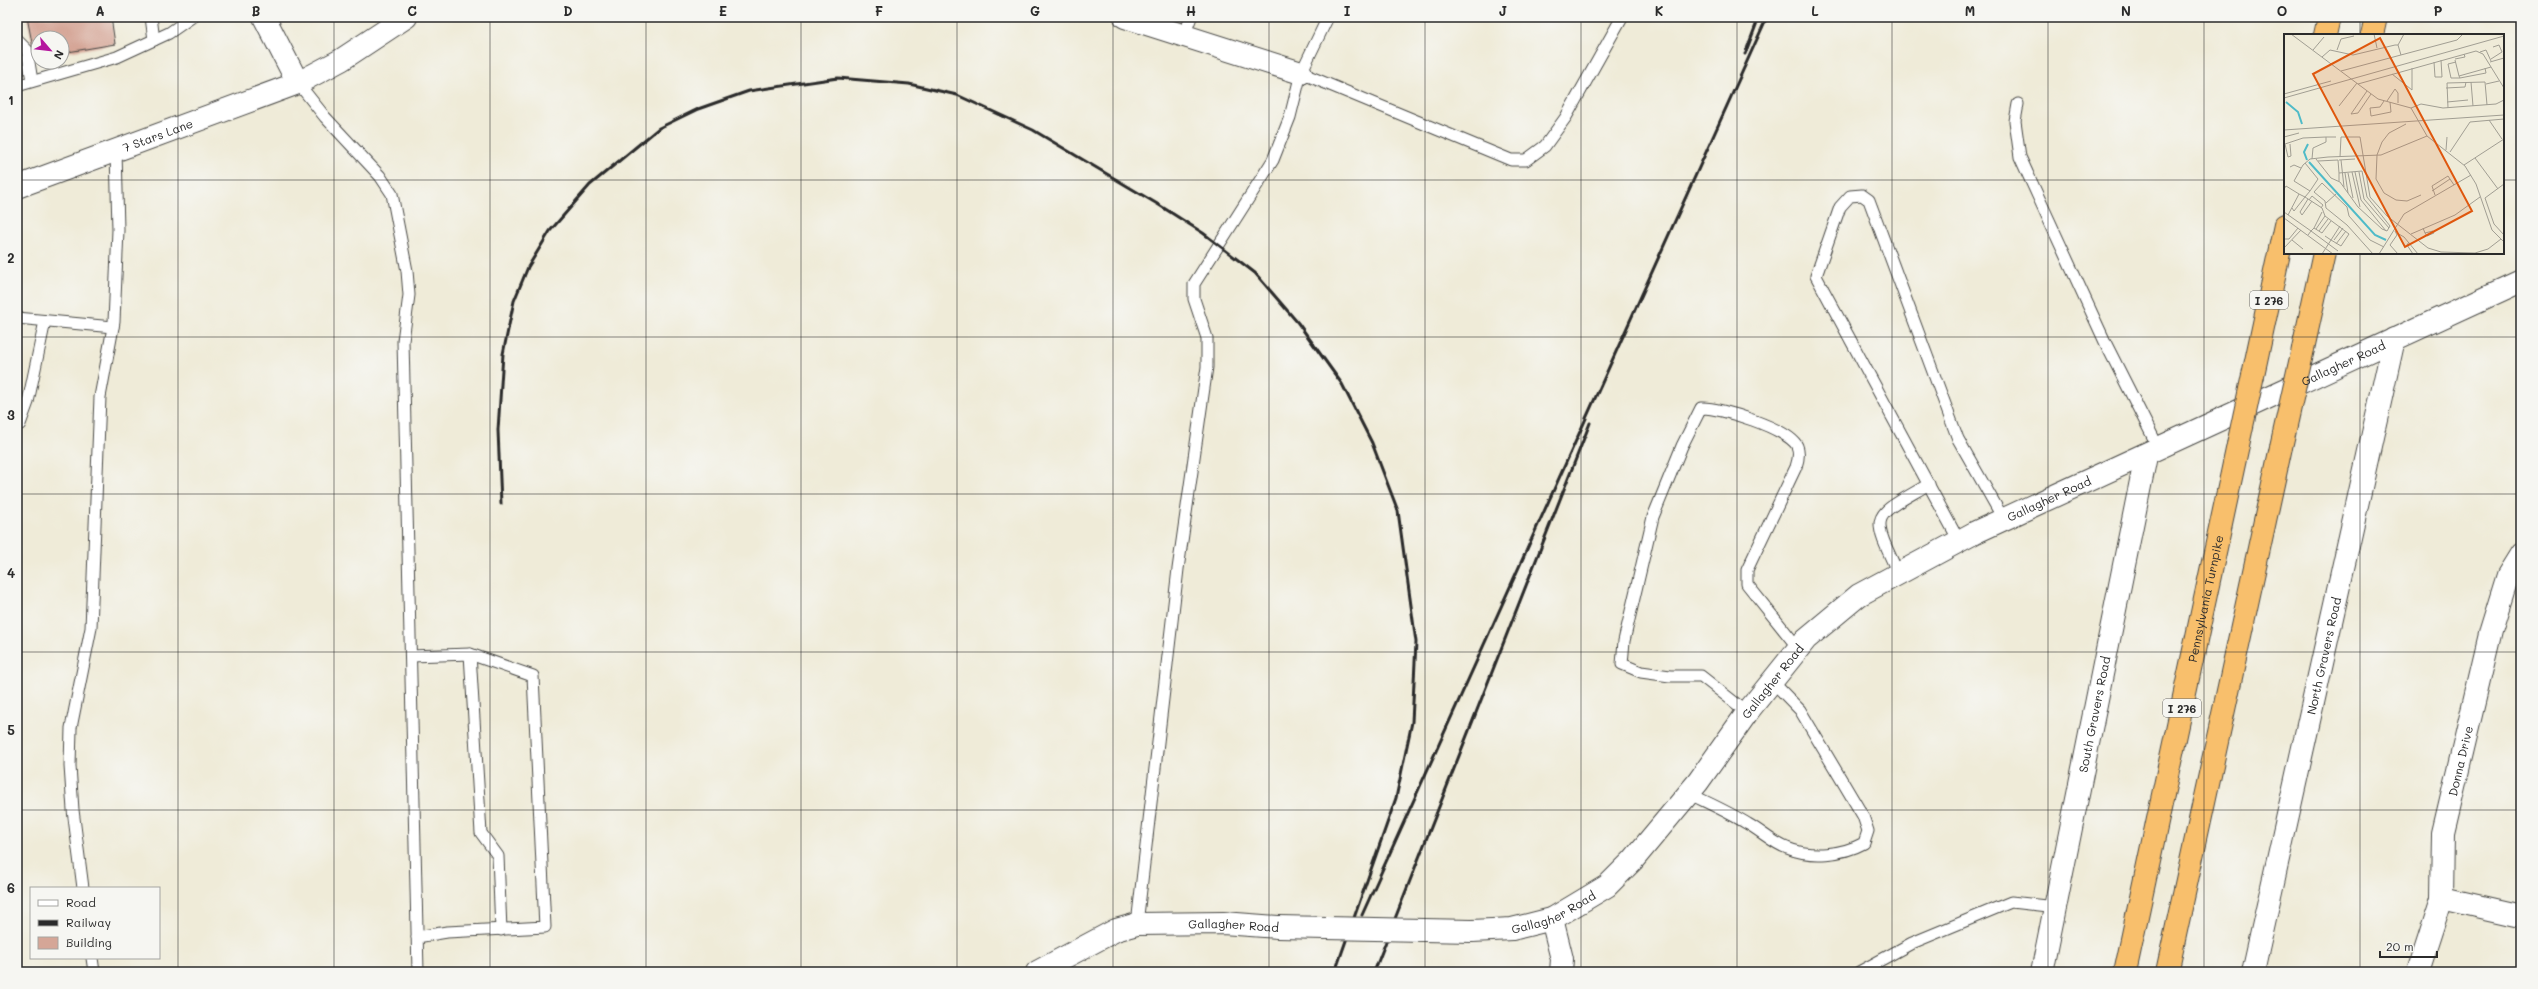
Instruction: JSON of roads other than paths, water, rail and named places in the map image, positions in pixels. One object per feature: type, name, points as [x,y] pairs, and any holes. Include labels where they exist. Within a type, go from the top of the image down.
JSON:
[{"type":"highway","points":[[2325,34],[2329,17]]},
{"type":"highway","points":[[2372,34],[2376,17]]},
{"type":"highway","name":"Pennsylvania Turnpike","points":[[2125,972],[2284,230]]},
{"type":"highway","points":[[2167,972],[2324,254]]},
{"type":"street","points":[[264,17],[298,83]]},
{"type":"street","name":"7 Stars Lane","points":[[17,187],[298,83],[341,60],[406,17]]},
{"type":"street","points":[[1125,17],[1188,26],[1301,73]]},
{"type":"street","name":"Gallagher Road","points":[[1037,972],[1116,930],[1137,924],[1223,923],[1278,927],[1472,931],[1512,928],[1552,919],[1607,886],[1633,860],[1688,793],[1748,712],[1806,639],[1859,595],[1959,541],[2153,453],[2394,339],[2521,281]]},
{"type":"street","name":"North Gravers Road","points":[[2253,972],[2394,339]]},
{"type":"street","name":"South Gravers Road","points":[[2042,972],[2153,453]]},
{"type":"street","name":"Donna Drive","points":[[2418,972],[2442,898],[2445,826],[2491,630],[2508,575],[2521,554]]},
{"type":"street","points":[[2442,898],[2521,916]]},
{"type":"street","points":[[1552,919],[1562,959],[1561,972]]},
{"type":"lane","points":[[150,17],[154,40]]},
{"type":"lane","points":[[17,86],[118,57],[154,40],[192,17]]},
{"type":"lane","points":[[1137,924],[1178,569],[1207,367],[1207,338],[1194,299],[1194,284],[1272,160],[1290,117],[1301,73],[1328,17]]},
{"type":"lane","points":[[1301,73],[1511,160],[1526,160],[1545,146],[1566,117],[1622,17]]},
{"type":"lane","points":[[17,40],[27,50],[32,81]]},
{"type":"lane","points":[[298,83],[325,117],[380,176],[392,194],[403,243],[409,295],[403,340],[418,972]]},
{"type":"lane","points":[[2018,104],[2015,120],[2020,157],[2106,344],[2153,453]]},
{"type":"lane","points":[[83,887],[73,810],[70,766],[72,728],[91,628],[100,397],[113,327],[118,230],[116,151]]},
{"type":"lane","points":[[1959,541],[1816,276],[1840,207],[1850,196],[1862,195],[1869,200],[1958,439],[2004,520]]},
{"type":"lane","points":[[17,318],[113,327]]},
{"type":"lane","points":[[17,424],[20,424],[28,402],[45,321]]},
{"type":"lane","points":[[1748,712],[1701,676],[1670,676],[1641,672],[1622,664],[1624,641],[1653,516],[1682,446],[1701,408],[1712,407],[1741,415],[1790,439],[1797,446],[1799,458],[1796,468],[1747,570],[1747,584],[1799,649]]},
{"type":"lane","points":[[1898,573],[1880,535],[1878,521],[1884,510],[1929,484]]},
{"type":"lane","points":[[411,656],[470,654],[533,676],[545,927],[447,932],[418,937]]},
{"type":"lane","points":[[470,654],[481,833],[498,856],[501,930]]},
{"type":"lane","points":[[1688,793],[1749,824],[1786,848],[1815,855],[1853,849],[1864,843],[1868,831],[1863,816],[1800,710],[1772,682]]},
{"type":"lane","points":[[1859,972],[1912,943],[2011,902],[2056,907]]},
{"type":"lane","points":[[92,959],[94,972]]},
{"type":"railway","points":[[1745,54],[1759,17]]},
{"type":"railway","points":[[1362,915],[1767,17]]},
{"type":"railway","points":[[501,504],[498,430],[503,354],[514,301],[528,267],[550,231],[590,185],[659,128],[698,109],[749,91],[838,78],[909,84],[957,95],[1033,130],[1203,233],[1255,273],[1298,323],[1342,384],[1372,443],[1398,511],[1416,642],[1412,722],[1396,798],[1335,972]]},
{"type":"railway","points":[[1374,972],[1590,423]]}]
